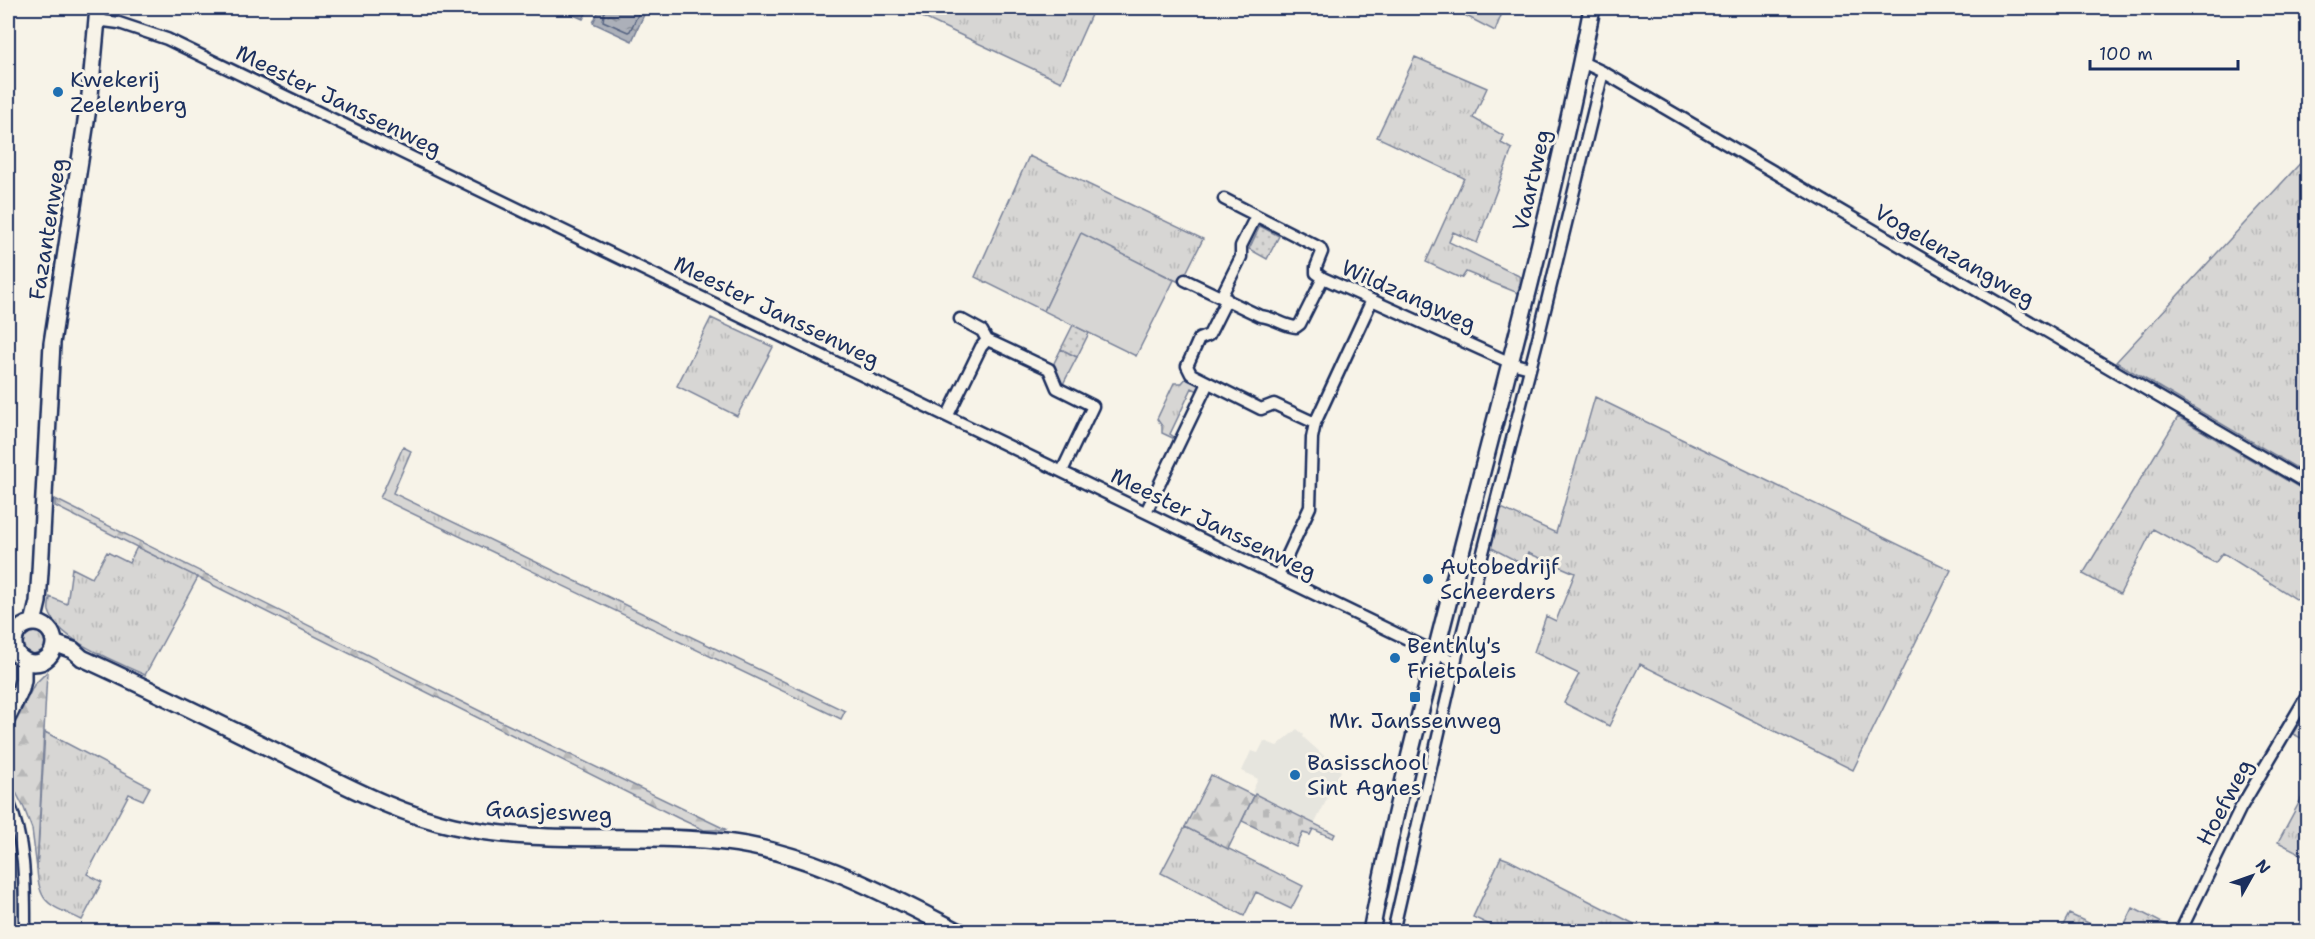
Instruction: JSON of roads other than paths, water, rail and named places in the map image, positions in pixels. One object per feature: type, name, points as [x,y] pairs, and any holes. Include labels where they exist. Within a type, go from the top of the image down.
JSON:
[{"type":"street","name":"Vaartweg","points":[[1371,932],[1435,653],[1511,363],[1582,62],[1592,8]]},
{"type":"street","name":"Meester Janssenweg","points":[[97,14],[167,39],[1435,653]]},
{"type":"street","name":"Fazantenweg","points":[[38,624],[42,613],[38,603],[52,343],[88,106],[97,14]]},
{"type":"street","name":"Vogelenzangweg","points":[[1582,62],[1603,72],[2307,484]]},
{"type":"street","name":"Vaartweg","points":[[1393,932],[1455,662],[1603,72]]},
{"type":"street","name":"Wildzangweg","points":[[1224,199],[1320,248],[1322,252],[1316,273],[1323,278],[1511,363]]},
{"type":"street","points":[[1256,216],[1241,246],[1241,256],[1209,335],[1200,339],[1188,362],[1188,370],[1194,377],[1261,409],[1274,404],[1315,423]]},
{"type":"street","points":[[1185,280],[1260,316],[1270,316],[1290,327],[1296,327],[1300,324],[1323,278]]},
{"type":"street","points":[[1278,576],[1310,507],[1312,438],[1315,423],[1372,300]]},
{"type":"street","points":[[960,319],[982,331],[987,340],[1049,369],[1057,388],[1093,406],[1062,471]]},
{"type":"street","points":[[948,416],[987,340]]},
{"type":"street","points":[[1511,363],[1530,368]]},
{"type":"street","points":[[1146,512],[1208,383]]},
{"type":"street","points":[[38,624],[51,633],[53,649],[44,661],[29,663],[14,649],[14,639],[22,626],[38,624]]},
{"type":"street","name":"Gaasjesweg","points":[[53,649],[82,658],[389,807],[454,826],[525,837],[674,838],[726,842],[760,848],[800,858],[843,874],[960,932]]},
{"type":"street","points":[[1435,653],[1455,662]]},
{"type":"street","points":[[8,716],[29,663]]},
{"type":"street","name":"Hoefweg","points":[[2180,932],[2240,809],[2307,694]]},
{"type":"street","points":[[8,801],[22,846],[25,932]]},
{"type":"water","points":[[557,8],[589,8],[583,19]]},
{"type":"water","points":[[600,8],[647,8],[632,41],[593,23]]},
{"type":"water","points":[[8,848],[10,918],[8,919]]},
{"type":"place","name":"Kwekerij Zeelenberg","points":[[58,92]]},
{"type":"place","name":"Autobedrijf Scheerders","points":[[1428,579]]},
{"type":"place","name":"Benthly's Frietpaleis","points":[[1395,658]]},
{"type":"place","name":"Mr. Janssenweg","points":[[1415,697]]},
{"type":"place","name":"Basisschool Sint Agnes","points":[[1295,775]]}]
